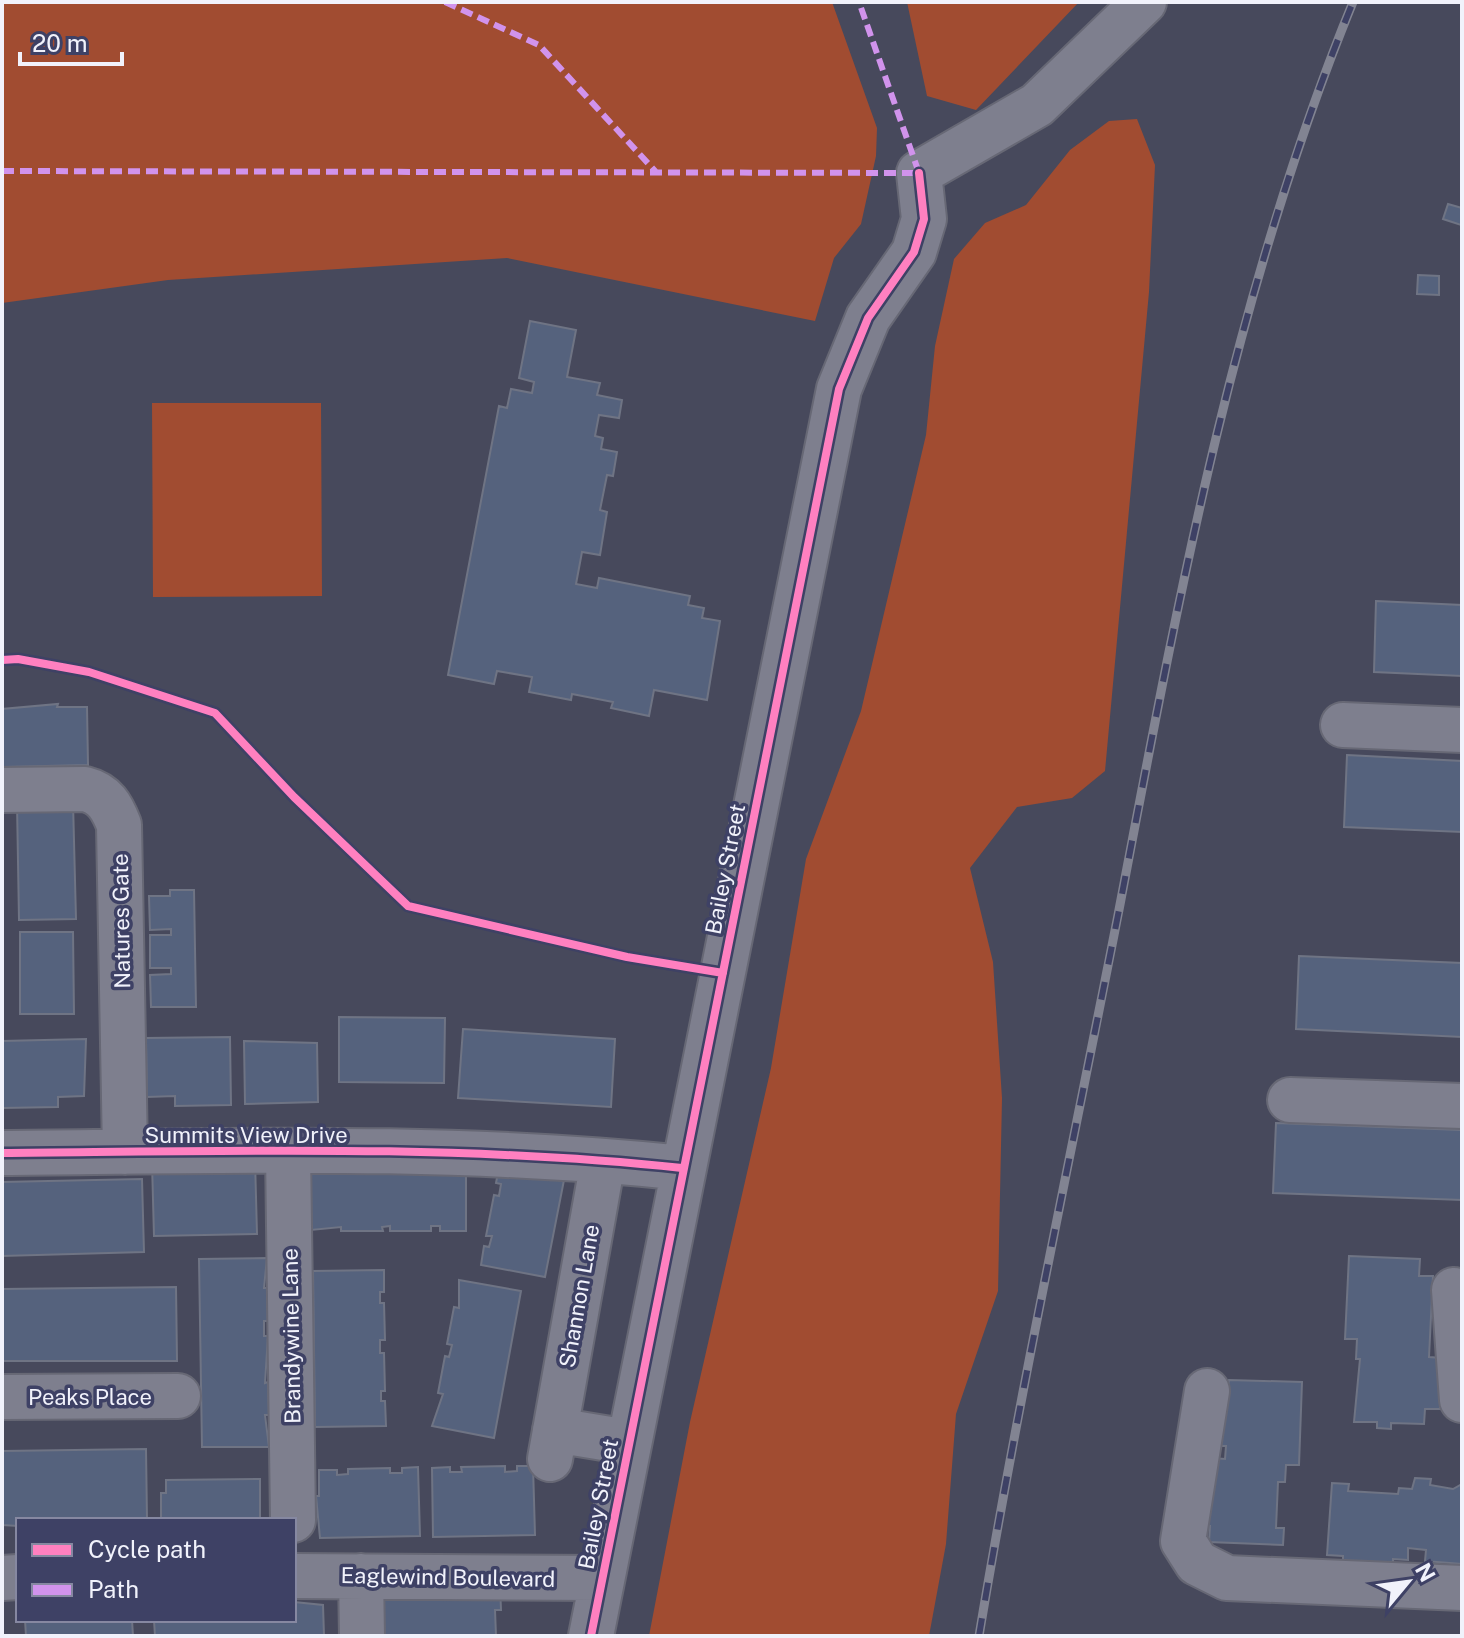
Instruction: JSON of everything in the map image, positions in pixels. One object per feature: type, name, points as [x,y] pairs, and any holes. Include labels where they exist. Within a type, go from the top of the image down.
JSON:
[{"type":"street","name":"Bailey Street","points":[[591,1636],[839,389],[868,318],[914,252],[924,219],[919,173],[1037,105],[1144,2]]},
{"type":"street","points":[[1343,725],[1462,730]]},
{"type":"street","name":"Natures Gate","points":[[2,790],[85,789],[98,792],[112,807],[119,825],[125,1152]]},
{"type":"street","points":[[1290,1100],[1462,1106]]},
{"type":"street","name":"Summits View Drive","points":[[2,1153],[288,1151],[603,1161],[682,1168]]},
{"type":"street","name":"Brandywine Lane","points":[[288,1151],[293,1518]]},
{"type":"street","name":"Shannon Lane","points":[[603,1161],[552,1444],[628,1442]]},
{"type":"street","points":[[1454,1290],[1462,1400]]},
{"type":"street","points":[[1207,1391],[1183,1541],[1197,1563],[1227,1578],[1462,1588]]},
{"type":"street","name":"Peaks Place","points":[[2,1397],[178,1396]]},
{"type":"street","name":"Eaglewind Boulevard","points":[[296,1576],[602,1578]]},
{"type":"street","points":[[361,1576],[362,1636]]},
{"type":"shaded area","points":[[2,2],[832,2],[877,128],[876,156],[861,224],[834,258],[815,321],[507,258],[168,280],[2,303]]},
{"type":"shaded area","points":[[907,2],[1079,2],[976,110],[927,96]]},
{"type":"shaded area","points":[[1137,119],[1155,165],[1149,292],[1105,771],[1072,798],[1017,807],[970,868],[993,962],[1002,1098],[998,1291],[956,1414],[946,1544],[929,1636],[649,1636],[690,1422],[771,1068],[806,859],[861,711],[926,435],[935,346],[954,259],[985,223],[1026,205],[1070,150],[1109,121]]},
{"type":"shaded area","points":[[152,403],[321,403],[322,596],[153,597]]},
{"type":"building","points":[[1448,204],[1462,208],[1461,225],[1443,219]]},
{"type":"building","points":[[1418,275],[1439,276],[1439,295],[1417,294]]},
{"type":"building","points":[[530,321],[576,330],[567,377],[600,383],[597,395],[622,400],[619,418],[599,415],[595,436],[603,438],[601,449],[617,452],[613,476],[607,475],[600,510],[607,512],[600,555],[582,552],[576,584],[597,588],[599,578],[690,596],[688,605],[704,608],[702,618],[720,621],[707,700],[654,690],[649,716],[611,708],[613,702],[572,694],[571,700],[529,692],[532,677],[497,671],[494,684],[448,675],[499,406],[507,408],[511,389],[532,393],[534,382],[519,378]]},
{"type":"building","points":[[1376,601],[1462,605],[1462,676],[1374,672]]},
{"type":"building","points":[[58,704],[57,707],[87,707],[88,765],[2,767],[2,709]]},
{"type":"building","points":[[1347,755],[1462,761],[1462,832],[1344,827]]},
{"type":"building","points":[[73,802],[76,919],[19,920],[17,803]]},
{"type":"building","points":[[170,890],[194,890],[196,1007],[151,1007],[150,975],[171,974],[171,968],[150,968],[150,935],[171,935],[171,929],[150,930],[149,896],[170,896]]},
{"type":"building","points":[[20,932],[73,932],[74,1014],[20,1014]]},
{"type":"building","points":[[1299,956],[1462,963],[1462,1037],[1296,1029]]},
{"type":"building","points":[[339,1017],[445,1018],[444,1083],[339,1082]]},
{"type":"building","points":[[463,1029],[615,1039],[611,1107],[458,1098]]},
{"type":"building","points":[[230,1037],[231,1105],[175,1106],[175,1096],[147,1097],[146,1038]]},
{"type":"building","points":[[86,1039],[84,1096],[58,1097],[58,1107],[2,1108],[2,1041]]},
{"type":"building","points":[[244,1041],[317,1043],[318,1102],[245,1104]]},
{"type":"building","points":[[1276,1123],[1462,1130],[1462,1200],[1273,1193]]},
{"type":"building","points":[[255,1160],[257,1234],[154,1236],[152,1163]]},
{"type":"building","points":[[311,1160],[466,1160],[466,1231],[440,1231],[440,1226],[431,1226],[431,1231],[390,1231],[390,1226],[382,1227],[383,1231],[341,1231],[341,1227],[311,1230]]},
{"type":"building","points":[[499,1167],[564,1180],[545,1277],[481,1265],[484,1246],[489,1247],[492,1236],[486,1236],[494,1195],[499,1196],[501,1184],[496,1183]]},
{"type":"building","points":[[142,1179],[144,1252],[2,1256],[2,1182]]},
{"type":"building","points":[[1349,1256],[1420,1259],[1419,1276],[1433,1276],[1429,1357],[1442,1358],[1440,1409],[1425,1409],[1424,1424],[1391,1423],[1391,1429],[1377,1428],[1377,1422],[1354,1422],[1360,1359],[1356,1359],[1357,1339],[1345,1339]]},
{"type":"building","points":[[267,1258],[264,1288],[267,1288],[268,1321],[264,1321],[264,1336],[268,1336],[265,1383],[268,1382],[269,1415],[265,1415],[269,1447],[202,1447],[199,1259]]},
{"type":"building","points":[[384,1270],[384,1292],[380,1292],[380,1303],[384,1303],[385,1340],[380,1340],[380,1353],[384,1353],[385,1391],[381,1391],[381,1401],[385,1401],[386,1426],[315,1427],[313,1271]]},
{"type":"building","points":[[459,1280],[521,1291],[494,1438],[432,1426],[443,1394],[438,1393],[445,1356],[449,1357],[452,1345],[447,1344],[454,1307],[459,1308]]},
{"type":"building","points":[[176,1287],[177,1361],[2,1361],[2,1289]]},
{"type":"building","points":[[1229,1380],[1302,1382],[1299,1465],[1286,1465],[1285,1482],[1278,1482],[1276,1528],[1284,1528],[1283,1545],[1209,1542],[1210,1526],[1200,1526],[1213,1458],[1225,1459],[1226,1446],[1217,1446]]},
{"type":"building","points":[[146,1449],[147,1518],[16,1518],[16,1526],[2,1525],[2,1451]]},
{"type":"building","points":[[505,1466],[505,1472],[517,1471],[517,1466],[533,1466],[535,1535],[433,1537],[432,1468],[450,1467],[450,1472],[462,1472],[461,1467]]},
{"type":"building","points":[[418,1467],[420,1536],[320,1538],[316,1496],[319,1496],[319,1470],[337,1470],[337,1475],[348,1474],[348,1469],[390,1468],[390,1473],[402,1473],[402,1468]]},
{"type":"building","points":[[1415,1478],[1431,1479],[1430,1485],[1453,1489],[1462,1484],[1462,1564],[1425,1561],[1426,1550],[1408,1548],[1408,1560],[1393,1559],[1393,1572],[1343,1569],[1343,1556],[1327,1555],[1332,1483],[1349,1484],[1348,1491],[1398,1494],[1399,1488],[1412,1489]]},
{"type":"building","points":[[260,1479],[260,1518],[161,1518],[161,1493],[166,1493],[166,1480]]},
{"type":"building","points":[[500,1585],[501,1610],[495,1610],[496,1636],[384,1636],[382,1587]]},
{"type":"building","points":[[296,1602],[323,1605],[324,1636],[155,1636],[154,1622],[296,1622]]},
{"type":"building","points":[[25,1622],[132,1622],[133,1636],[26,1636]]},
{"type":"railway","points":[[979,1636],[1046,1275],[1163,683],[1213,452],[1241,338],[1274,224],[1311,112],[1353,2]]},
{"type":"marked path","points":[[445,2],[539,45],[656,172]]},
{"type":"marked path","points":[[2,171],[919,173],[859,2]]},
{"type":"cycle path","points":[[591,1636],[839,389],[868,318],[914,252],[924,219],[919,173]]},
{"type":"cycle path","points":[[2,660],[18,659],[89,672],[215,713],[294,797],[408,906],[627,957],[723,973]]},
{"type":"cycle path","points":[[2,1153],[428,1152],[598,1160],[682,1168]]}]
